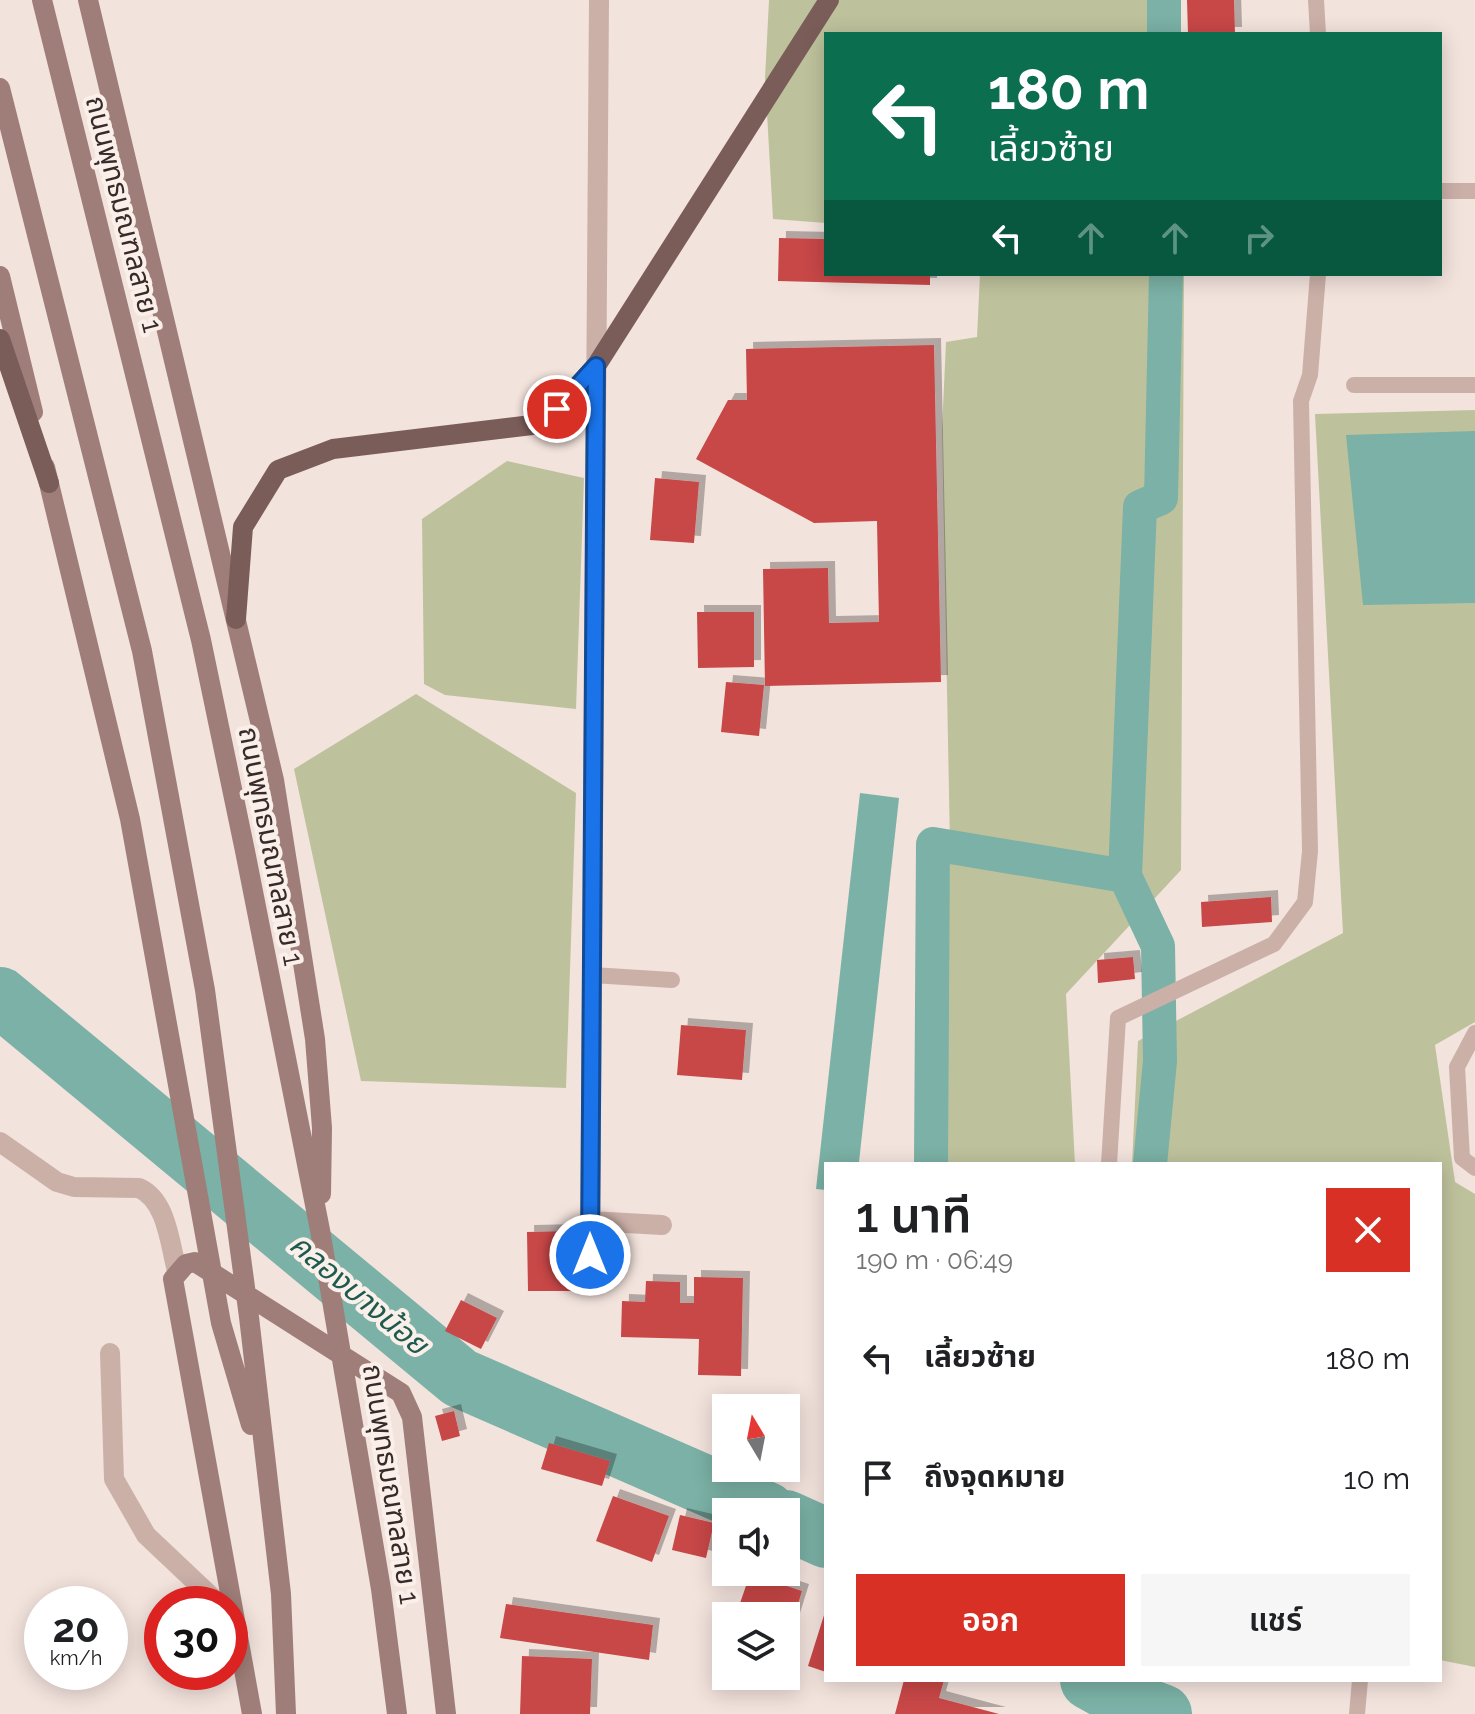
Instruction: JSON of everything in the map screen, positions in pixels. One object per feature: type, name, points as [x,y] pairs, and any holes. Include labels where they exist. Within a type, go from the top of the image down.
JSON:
[{"type":"main road","name":"ถนนพุทธมณฑลสาย 1","points":[[42,0],[201,640],[320,1230],[381,1589],[397,1714]]},
{"type":"main road","points":[[88,0],[274,780],[315,1039],[322,1128],[320,1230]]},
{"type":"main road","points":[[236,619],[243,527],[278,470],[333,449],[532,425],[557,409],[596,366],[829,0]]},
{"type":"main road","points":[[0,88],[142,651],[205,990],[249,1317],[264,1471],[281,1594],[286,1714]]},
{"type":"main road","points":[[0,276],[130,819],[221,1323],[264,1471]]},
{"type":"main road","points":[[0,339],[49,483]]},
{"type":"main road","points":[[227,1586],[173,1279],[186,1264],[202,1263],[401,1393],[412,1417],[446,1714]]},
{"type":"main road","points":[[247,1690],[252,1714]]},
{"type":"street","points":[[590,1255],[599,0]]},
{"type":"street","points":[[0,1142],[57,1182],[74,1187],[139,1188],[149,1192],[161,1212],[177,1271]]},
{"type":"street","points":[[590,1221],[662,1225]]},
{"type":"street","points":[[110,1353],[114,1479],[146,1535],[200,1586]]},
{"type":"lane","points":[[1316,0],[1318,32]]},
{"type":"lane","points":[[1442,191],[1475,191]]},
{"type":"lane","points":[[1109,1162],[1118,1018],[1274,944],[1305,902],[1310,851],[1301,401],[1310,375],[1318,276]]},
{"type":"lane","points":[[1354,385],[1475,385]]},
{"type":"lane","points":[[592,975],[672,980]]},
{"type":"lane","points":[[1475,1033],[1457,1067],[1462,1158],[1475,1168]]},
{"type":"lane","points":[[1357,1714],[1360,1682]]},
{"type":"green space","points":[[769,0],[1181,0],[1181,32],[824,32],[824,223],[773,219],[765,78]]},
{"type":"green space","points":[[980,276],[1184,276],[1181,870],[1066,994],[1075,1162],[941,1162],[950,846],[942,429],[946,342],[977,337]]},
{"type":"green space","points":[[1475,410],[1475,1022],[1435,1045],[1455,1182],[1475,1194],[1475,1667],[1442,1660],[1442,1162],[1132,1162],[1138,1041],[1343,933],[1315,414]]},
{"type":"green space","points":[[507,461],[584,478],[576,709],[445,695],[424,684],[422,519]]},
{"type":"green space","points":[[416,694],[576,793],[566,1088],[361,1081],[294,769]]},
{"type":"water","points":[[1475,431],[1475,603],[1363,605],[1346,435]]},
{"type":"water","points":[[860,793],[899,798],[859,1162],[824,1162],[824,1190],[816,1189]]},
{"type":"building","points":[[1187,0],[1234,0],[1235,32],[1188,32]]},
{"type":"building","points":[[779,238],[824,239],[824,276],[930,276],[930,285],[778,281]]},
{"type":"building","points":[[934,345],[941,682],[765,686],[763,569],[828,568],[829,623],[879,622],[877,521],[814,523],[696,459],[728,400],[747,400],[746,349]]},
{"type":"building","points":[[655,478],[699,482],[694,543],[650,540]]},
{"type":"building","points":[[697,612],[754,612],[754,667],[698,668]]},
{"type":"building","points":[[726,682],[764,685],[759,736],[721,732]]},
{"type":"building","points":[[1271,897],[1272,922],[1202,927],[1201,902]]},
{"type":"building","points":[[1133,957],[1135,979],[1098,983],[1097,960]]},
{"type":"building","points":[[681,1025],[746,1030],[742,1080],[677,1075]]},
{"type":"building","points":[[571,1231],[573,1291],[528,1291],[527,1232]]},
{"type":"building","points":[[694,1277],[743,1278],[741,1376],[698,1375],[699,1339],[621,1337],[622,1301],[645,1302],[646,1281],[680,1282],[680,1303],[694,1303]]},
{"type":"building","points":[[461,1300],[497,1318],[481,1349],[445,1331]]},
{"type":"building","points":[[454,1411],[460,1436],[442,1441],[435,1416]]},
{"type":"building","points":[[549,1443],[610,1461],[602,1486],[541,1469]]},
{"type":"building","points":[[613,1496],[669,1516],[652,1562],[596,1541]]},
{"type":"building","points":[[680,1515],[712,1523],[706,1558],[672,1550]]},
{"type":"building","points":[[746,1586],[787,1586],[802,1591],[799,1602],[740,1602]]},
{"type":"building","points":[[506,1604],[653,1625],[649,1660],[500,1638]]},
{"type":"building","points":[[824,1615],[824,1671],[808,1666]]},
{"type":"building","points":[[522,1656],[592,1659],[590,1714],[520,1714]]},
{"type":"building","points":[[903,1682],[943,1682],[939,1698],[999,1714],[895,1714]]},
{"type":"waterway","points":[[1164,0],[1164,32]]},
{"type":"waterway","points":[[931,1162],[933,844],[1125,876],[1140,507],[1161,498],[1166,276]]},
{"type":"waterway","points":[[1125,876],[1158,946],[1160,1061],[1150,1162]]},
{"type":"waterway","name":"คลองบางน้อย","points":[[0,997],[460,1378],[735,1498]]},
{"type":"waterway","name":"คลองบางน้อย","points":[[800,1526],[824,1537]]},
{"type":"waterway","name":"คลองบางน้อย","points":[[1094,1682],[1130,1702],[1162,1714]]},
{"type":"waterway","points":[[1115,1695],[1116,1682]]},
{"type":"route","points":[[557,409],[596,366],[590,1255]]}]
